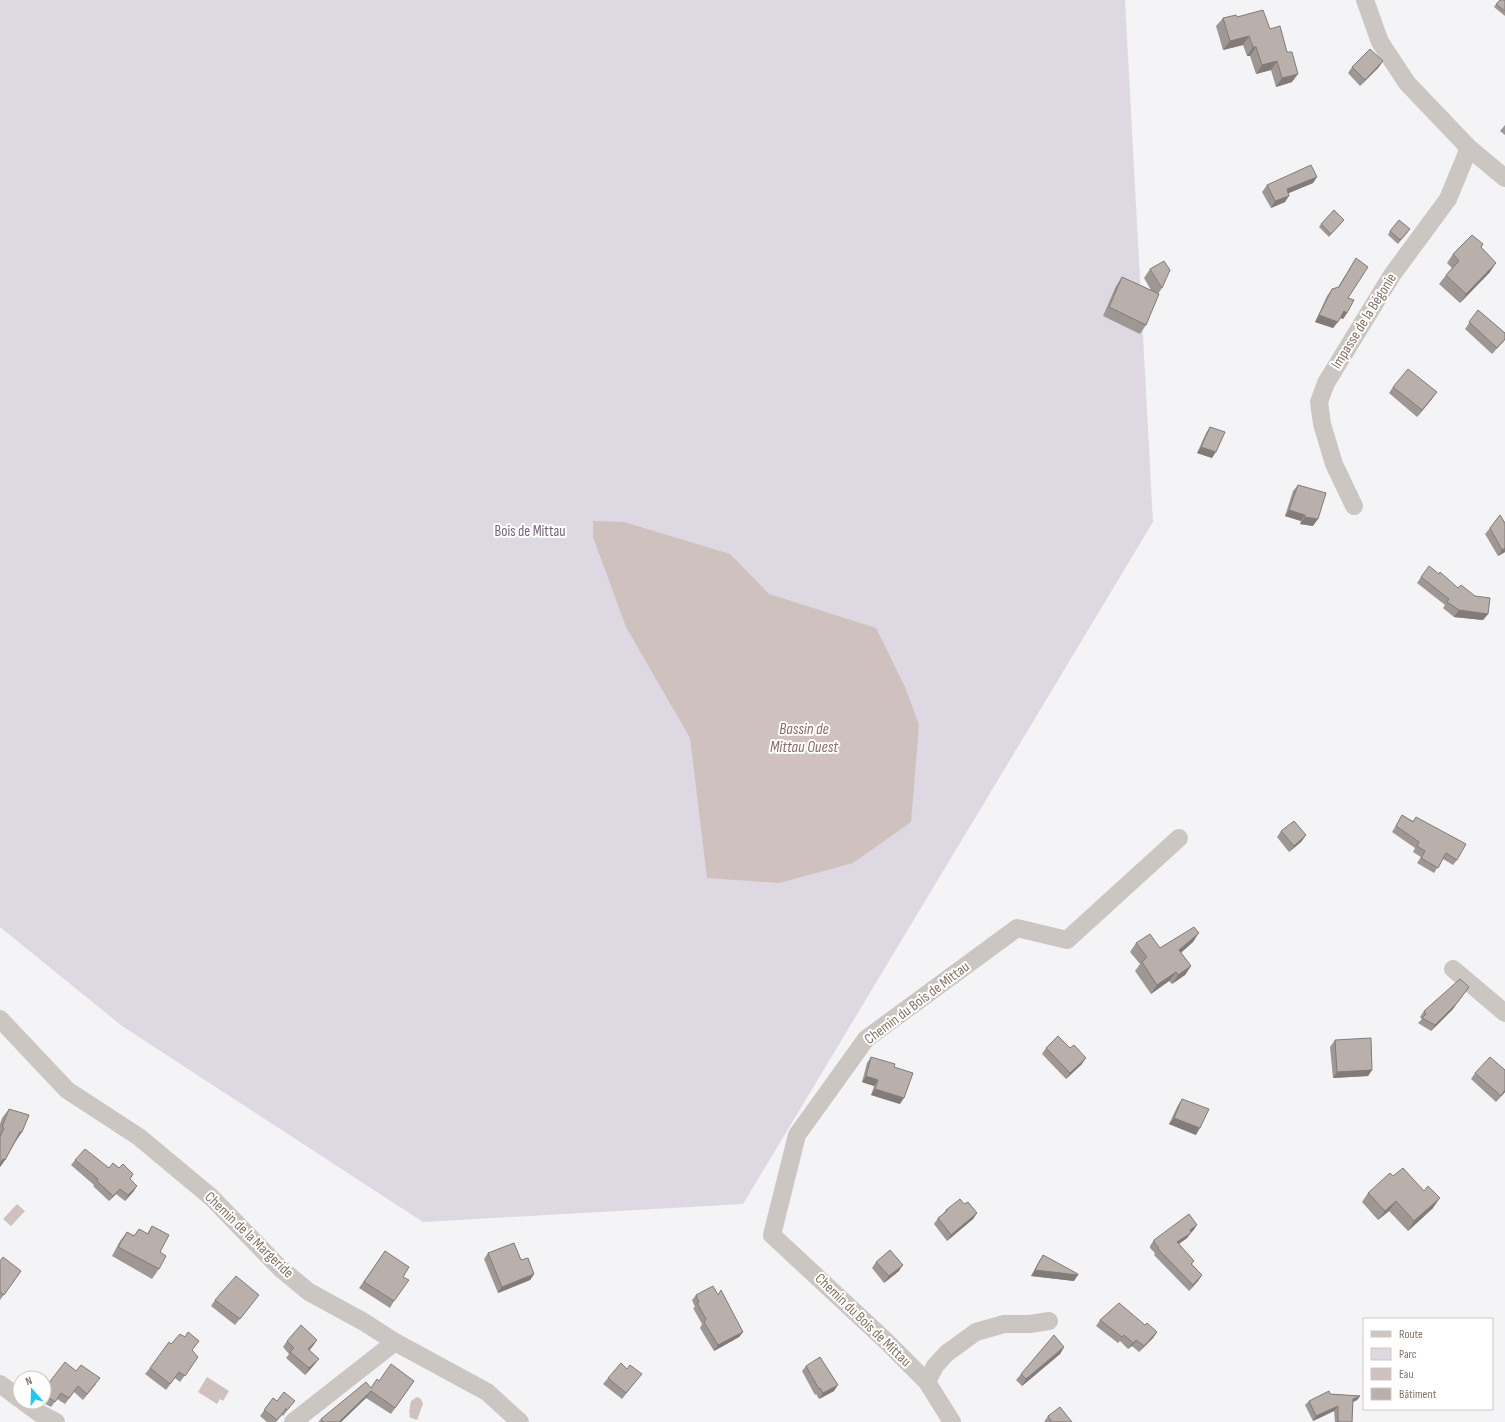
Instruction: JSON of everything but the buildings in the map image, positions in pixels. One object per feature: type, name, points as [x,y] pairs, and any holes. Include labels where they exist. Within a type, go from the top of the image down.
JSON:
[{"type":"street","points":[[1365,0],[1380,42],[1407,83],[1469,148],[1505,178]]},
{"type":"street","name":"Impasse de la Bégonie","points":[[1354,506],[1334,464],[1322,424],[1319,402],[1326,383],[1392,275],[1448,199],[1469,148]]},
{"type":"street","name":"Chemin du Bois de Mittau","points":[[952,1422],[927,1382],[886,1341],[772,1235],[797,1135],[866,1039],[1017,928],[1067,940],[1179,838]]},
{"type":"street","points":[[1453,969],[1505,1013]]},
{"type":"street","name":"Chemin de la Margeride","points":[[0,1019],[67,1090],[139,1137],[211,1197],[280,1268],[309,1292],[364,1322],[395,1342],[487,1392],[520,1422]]},
{"type":"street","points":[[927,1382],[935,1366],[947,1353],[976,1332],[1004,1324],[1030,1324],[1049,1321]]},
{"type":"street","points":[[293,1422],[395,1342]]},
{"type":"street","points":[[0,1384],[12,1393]]},
{"type":"street","points":[[35,1410],[56,1422]]},
{"type":"green space","name":"Bois de Mittau","points":[[0,0],[1125,0],[1153,522],[743,1204],[423,1222],[122,1026],[0,927]]},
{"type":"water","name":"Bassin de Mittau Ouest","points":[[593,521],[624,522],[730,554],[769,594],[876,628],[905,687],[919,725],[911,822],[853,863],[779,883],[707,878],[690,738],[626,627],[593,537]]},
{"type":"water","points":[[17,1204],[25,1211],[11,1226],[3,1219]]},
{"type":"water","points":[[207,1377],[229,1391],[223,1401],[220,1399],[217,1404],[198,1392]]},
{"type":"water","points":[[417,1397],[421,1399],[423,1404],[417,1420],[409,1417],[409,1412],[411,1401]]}]
